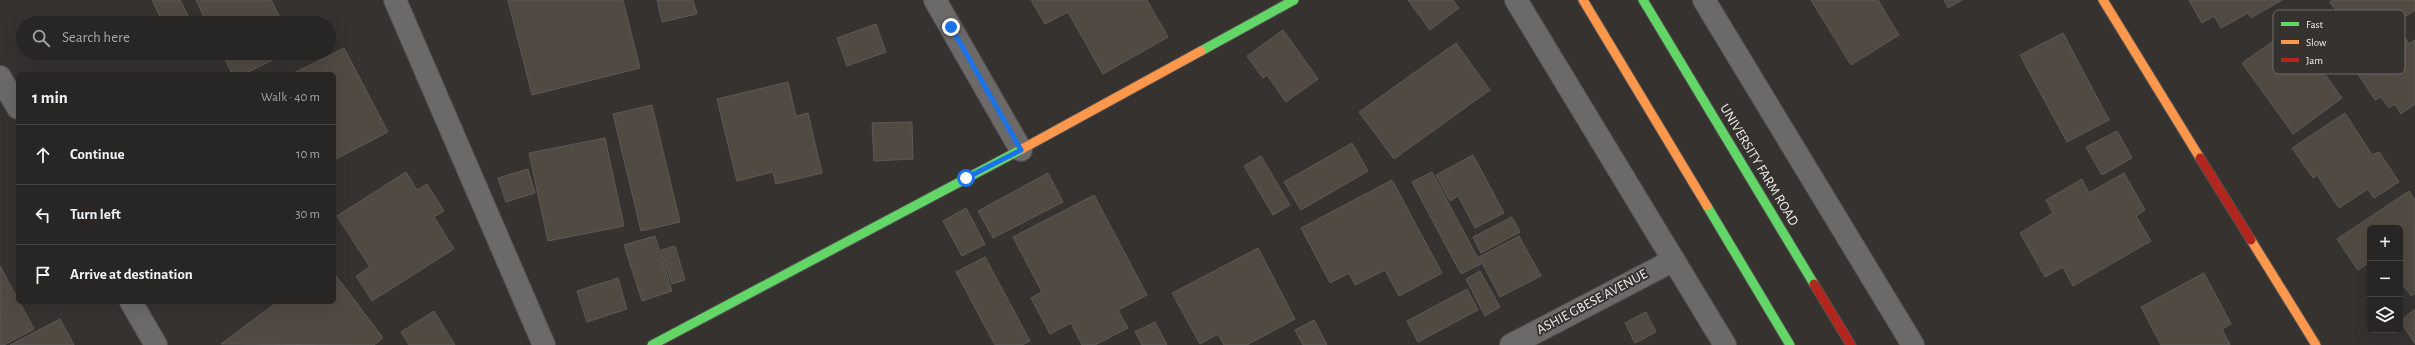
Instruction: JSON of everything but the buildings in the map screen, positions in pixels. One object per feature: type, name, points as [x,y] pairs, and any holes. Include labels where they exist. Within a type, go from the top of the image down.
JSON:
[{"type":"street","points":[[395,0],[544,345]]},
{"type":"street","points":[[935,0],[1021,150]]},
{"type":"street","points":[[652,345],[1021,150],[1294,0]]},
{"type":"street","points":[[1516,0],[1725,345]]},
{"type":"street","points":[[1583,0],[1790,345]]},
{"type":"street","name":"UNIVERSITY FARM ROAD","points":[[1643,0],[1851,345]]},
{"type":"street","points":[[1704,0],[1913,345]]},
{"type":"street","points":[[2103,0],[2316,345]]},
{"type":"street","points":[[0,77],[16,105]]},
{"type":"street","name":"ASHIE GBESE AVENUE","points":[[1511,345],[1674,260]]},
{"type":"street","points":[[132,304],[156,345]]},
{"type":"traffic: fast","points":[[1201,51],[1294,0]]},
{"type":"traffic: fast","points":[[1643,0],[1814,284]]},
{"type":"traffic: fast","points":[[652,345],[1022,149]]},
{"type":"traffic: fast","points":[[1707,206],[1790,345]]},
{"type":"traffic: slow","points":[[1583,0],[1707,206]]},
{"type":"traffic: slow","points":[[2103,0],[2200,158]]},
{"type":"traffic: slow","points":[[1022,149],[1201,51]]},
{"type":"traffic: slow","points":[[2251,240],[2316,345]]},
{"type":"traffic: jam","points":[[2200,158],[2251,240]]},
{"type":"traffic: jam","points":[[1814,284],[1851,345]]},
{"type":"route","points":[[951,27],[1021,150],[966,178]]}]
